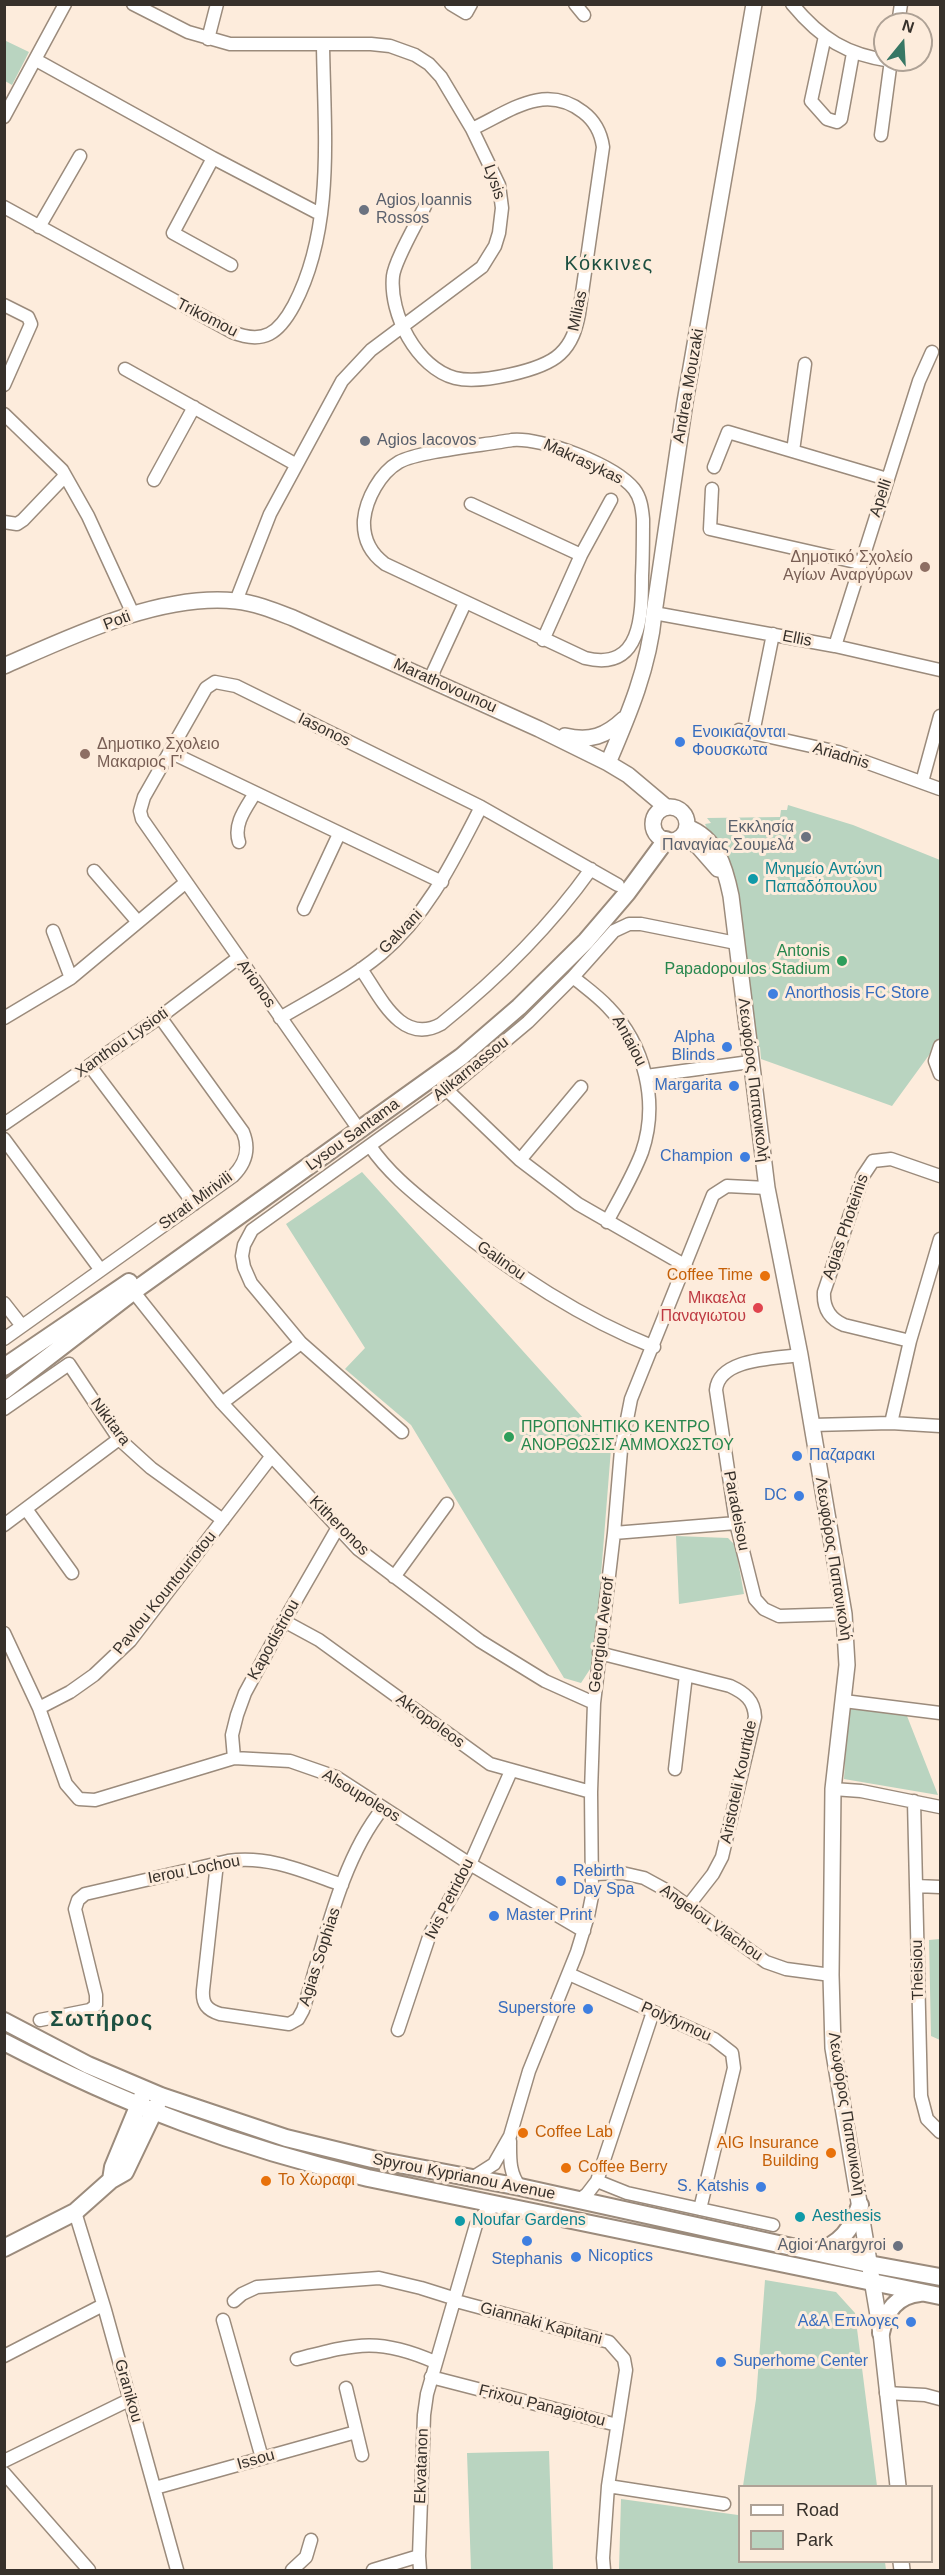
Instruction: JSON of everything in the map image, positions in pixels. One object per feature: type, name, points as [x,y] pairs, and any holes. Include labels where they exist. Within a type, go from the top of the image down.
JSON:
[{"type":"main road","name":"Lysou Santama","points":[[357,1127],[479,1029],[562,951],[668,831]]},
{"type":"main road","name":"Lysou Santama","points":[[4,1390],[130,1287],[274,1182],[461,1057],[519,1007],[586,941],[627,893],[668,831]]},
{"type":"main road","name":"Lysou Santama","points":[[4,1367],[130,1287]]},
{"type":"main road","name":"Spyrou Kyprianou Avenue","points":[[4,2021],[88,2065],[153,2092],[244,2126],[328,2149],[520,2187],[869,2264],[940,2277]]},
{"type":"main road","name":"Spyrou Kyprianou Avenue","points":[[4,2042],[146,2110],[280,2157],[465,2198],[932,2294]]},
{"type":"main road","points":[[4,2248],[75,2212],[111,2180],[125,2172],[153,2092]]},
{"type":"main road","points":[[814,2252],[839,2241],[853,2223],[860,2205]]},
{"type":"main road","points":[[882,2333],[885,2317],[894,2305],[906,2297],[932,2294]]},
{"type":"street","points":[[4,117],[65,4]]},
{"type":"street","name":"Lysis","points":[[133,4],[178,28],[208,39],[240,44],[390,46],[415,55],[435,70],[472,129],[499,185],[502,208],[499,233],[495,246],[482,267],[371,350],[342,381],[295,464],[270,514],[236,601]]},
{"type":"street","points":[[208,39],[217,4]]},
{"type":"street","points":[[451,4],[466,13],[471,4]]},
{"type":"street","points":[[575,4],[584,15]]},
{"type":"street","name":"Andrea Mouzaki","points":[[608,763],[636,698],[651,644],[685,402],[754,4]]},
{"type":"street","points":[[792,4],[825,36],[853,53],[873,57]]},
{"type":"street","points":[[825,36],[811,100],[827,119],[837,122],[841,119],[853,53]]},
{"type":"street","name":"Trikomou","points":[[4,207],[232,332],[258,338],[273,333],[281,326],[300,294],[313,257],[324,178],[323,44]]},
{"type":"street","points":[[36,60],[320,214]]},
{"type":"street","points":[[881,135],[890,72]]},
{"type":"street","name":"Milias","points":[[425,206],[393,274],[393,292],[402,329],[436,370],[463,379],[497,377],[543,364],[561,353],[568,345],[576,328],[603,147],[597,129],[579,109],[565,102],[546,98],[529,102],[472,129]]},
{"type":"street","points":[[39,227],[80,156]]},
{"type":"street","points":[[213,158],[173,233],[231,265]]},
{"type":"street","points":[[4,305],[28,317],[31,324],[4,386]]},
{"type":"street","name":"Apelli","points":[[835,646],[919,381],[932,352]]},
{"type":"street","points":[[793,451],[805,364]]},
{"type":"street","points":[[125,369],[295,464]]},
{"type":"street","points":[[154,480],[194,406]]},
{"type":"street","points":[[4,414],[42,449],[65,476],[88,516],[133,614]]},
{"type":"street","points":[[714,467],[728,432],[887,479]]},
{"type":"street","name":"Makrasykas","points":[[525,440],[556,446],[608,470],[633,487],[642,504],[642,612],[631,645],[622,653],[601,660],[585,658],[543,640],[385,564],[370,548],[364,525],[366,511],[376,487],[390,469],[401,461],[415,457],[525,440]]},
{"type":"street","points":[[4,522],[17,524],[23,520],[65,476]]},
{"type":"street","points":[[712,489],[710,529],[860,563]]},
{"type":"street","points":[[543,640],[581,555],[611,500]]},
{"type":"street","points":[[471,504],[581,555]]},
{"type":"street","name":"Poti","points":[[7,661],[133,614],[186,602],[236,601]]},
{"type":"street","name":"Marathovounou","points":[[236,601],[267,608],[293,618],[539,729],[608,763],[628,775],[666,807],[682,811],[686,816],[668,831]]},
{"type":"street","points":[[430,679],[465,603]]},
{"type":"street","name":"Ellis","points":[[654,614],[835,646],[940,670]]},
{"type":"street","points":[[753,733],[773,634]]},
{"type":"street","name":"Iasonos","points":[[152,837],[142,819],[141,805],[206,688],[215,682],[222,681],[481,807],[618,885]]},
{"type":"street","points":[[539,729],[575,738],[590,739],[610,731],[628,714]]},
{"type":"street","points":[[922,782],[940,716]]},
{"type":"street","name":"Ariadnis","points":[[739,730],[838,752],[940,789]]},
{"type":"street","points":[[170,752],[442,882]]},
{"type":"street","points":[[646,790],[668,831]]},
{"type":"street","points":[[239,842],[237,835],[239,822],[255,793]]},
{"type":"street","name":"Galvani","points":[[280,1018],[361,969],[380,955],[408,927],[442,882],[481,807]]},
{"type":"street","points":[[666,807],[668,831]]},
{"type":"street","name":"Λεωφόρος Παπανικολή","points":[[668,831],[704,836],[711,843],[722,859],[724,875],[731,896],[767,1188],[800,1355],[844,1614],[847,1665],[834,1789],[831,1974],[834,2056],[882,2333],[886,2393],[898,2485]]},
{"type":"street","points":[[304,909],[339,834]]},
{"type":"street","name":"Arionos","points":[[152,837],[357,1127]]},
{"type":"street","points":[[361,969],[397,1020],[416,1030],[432,1029],[462,1008],[510,962],[564,905],[591,869]]},
{"type":"street","points":[[94,871],[138,922]]},
{"type":"street","points":[[4,1018],[71,978],[185,883]]},
{"type":"street","name":"Alikarnassou","points":[[402,1432],[301,1343],[251,1283],[244,1267],[244,1245],[256,1225],[447,1090],[528,1022],[614,931],[629,924],[736,943]]},
{"type":"street","points":[[53,931],[71,978]]},
{"type":"street","name":"Xanthou Lysioti","points":[[4,1124],[160,1017],[238,958]]},
{"type":"street","name":"Antaiou","points":[[573,977],[600,999],[620,1020],[632,1039],[646,1076],[648,1118],[642,1149],[633,1172],[607,1222]]},
{"type":"street","name":"Strati Mirivili","points":[[4,1339],[194,1204],[240,1168],[246,1154],[243,1132],[160,1017]]},
{"type":"street","points":[[940,1046],[935,1061],[940,1074]]},
{"type":"street","points":[[646,1076],[750,1062]]},
{"type":"street","points":[[90,1066],[194,1204]]},
{"type":"street","points":[[520,1160],[581,1087]]},
{"type":"street","points":[[447,1090],[520,1160],[578,1204],[686,1266]]},
{"type":"street","points":[[4,1139],[100,1269]]},
{"type":"street","name":"Galinou","points":[[370,1146],[380,1161],[409,1190],[513,1271],[588,1316],[654,1347]]},
{"type":"street","name":"Agias Photeinis","points":[[910,1341],[844,1325],[834,1320],[825,1304],[824,1292],[862,1176],[873,1161],[891,1159],[940,1176]]},
{"type":"street","name":"Georgiou Averof","points":[[472,2178],[494,2164],[510,2136],[529,2071],[584,1931],[592,1896],[591,1792],[594,1703],[614,1533],[621,1450],[631,1400],[686,1266],[710,1200],[716,1191],[727,1186],[767,1188]]},
{"type":"street","points":[[891,1423],[910,1341],[935,1273],[940,1239]]},
{"type":"street","name":"Kitheronos","points":[[130,1287],[222,1403],[358,1549],[480,1641],[545,1681],[594,1703]]},
{"type":"street","points":[[4,1303],[22,1326]]},
{"type":"street","points":[[222,1403],[301,1343]]},
{"type":"street","name":"Paradeisou","points":[[800,1355],[732,1367],[724,1372],[717,1383],[716,1395],[736,1523],[753,1592],[764,1609],[773,1615],[785,1617],[844,1614]]},
{"type":"street","name":"Nikitara","points":[[4,1410],[69,1364],[119,1439],[151,1468],[223,1520]]},
{"type":"street","points":[[812,1425],[891,1423],[940,1426]]},
{"type":"street","points":[[4,1525],[119,1439]]},
{"type":"street","name":"Pavlou Kountouriotou","points":[[39,1708],[70,1692],[113,1658],[130,1641],[271,1457]]},
{"type":"street","points":[[394,1577],[447,1504]]},
{"type":"street","points":[[26,1509],[72,1573]]},
{"type":"street","points":[[614,1533],[736,1523]]},
{"type":"street","name":"Kapodistriou","points":[[234,1758],[232,1735],[237,1715],[251,1681],[337,1529]]},
{"type":"street","name":"Akropoleos","points":[[284,1621],[319,1640],[481,1758],[511,1772],[591,1792]]},
{"type":"street","points":[[4,1633],[39,1708]]},
{"type":"street","name":"Aristoteli Kourtide","points":[[599,1653],[740,1691],[749,1697],[754,1708],[755,1717],[722,1857],[713,1874],[688,1906]]},
{"type":"street","points":[[675,1769],[686,1675]]},
{"type":"street","points":[[844,1701],[940,1713]]},
{"type":"street","name":"Alsoupoleos","points":[[39,1708],[66,1784],[79,1799],[95,1800],[234,1758],[290,1761],[336,1777],[470,1864],[584,1931]]},
{"type":"street","name":"Ivis Petridou","points":[[398,2030],[430,1934],[470,1864],[511,1772]]},
{"type":"street","points":[[834,1789],[861,1791],[940,1807]]},
{"type":"street","name":"Theisiou","points":[[914,1801],[921,2096],[927,2119],[940,2132]]},
{"type":"street","name":"Agias Sophias","points":[[218,1863],[202,1996],[207,2008],[220,2014],[289,2024],[298,2019],[303,2010],[342,1885],[361,1841],[383,1808]]},
{"type":"street","name":"Ierou Lochou","points":[[40,2020],[90,2010],[96,2005],[96,1995],[76,1912],[76,1905],[80,1897],[88,1893],[218,1863],[253,1859],[273,1862],[342,1885]]},
{"type":"street","name":"Angelou Vlachou","points":[[592,1874],[622,1873],[638,1876],[657,1885],[772,1965],[831,1974]]},
{"type":"street","points":[[916,1886],[940,1887]]},
{"type":"street","name":"Polyfymou","points":[[569,1974],[714,2039],[728,2048],[734,2058],[734,2068],[700,2209]]},
{"type":"street","points":[[579,2200],[597,2181],[653,2012]]},
{"type":"street","name":"Georgiou Averof","points":[[510,2136],[510,2168],[513,2178],[520,2187]]},
{"type":"street","points":[[597,2181],[627,2193],[765,2220]]},
{"type":"street","points":[[465,2198],[473,2208],[476,2225]]},
{"type":"street","points":[[476,2225],[486,2211],[498,2204]]},
{"type":"street","name":"Granikou","points":[[75,2212],[177,2571]]},
{"type":"street","name":"Ekvatanon","points":[[420,2571],[418,2556],[424,2415],[435,2362],[456,2300],[476,2225]]},
{"type":"street","name":"Giannaki Kapitani","points":[[234,2301],[242,2294],[257,2287],[378,2278],[421,2288],[456,2300],[609,2342],[624,2359],[626,2370],[617,2425]]},
{"type":"street","points":[[4,2356],[103,2305]]},
{"type":"street","points":[[223,2320],[262,2458]]},
{"type":"street","points":[[297,2359],[366,2344],[407,2349],[435,2362]]},
{"type":"street","name":"Frixou Panagiotou","points":[[431,2377],[617,2425],[608,2486],[604,2571]]},
{"type":"street","points":[[346,2388],[362,2454]]},
{"type":"street","points":[[886,2393],[925,2395],[940,2399]]},
{"type":"street","points":[[4,2461],[130,2400]]},
{"type":"street","name":"Issou","points":[[155,2488],[356,2432]]},
{"type":"street","points":[[4,2473],[89,2571]]},
{"type":"street","points":[[608,2486],[724,2504]]},
{"type":"street","points":[[292,2571],[303,2563],[311,2540]]},
{"type":"street","points":[[373,2571],[418,2556]]},
{"type":"green space","points":[[4,40],[29,52],[12,85],[5,81]]},
{"type":"green space","name":"Antonis Papadopoulos Stadium","points":[[788,805],[853,825],[940,860],[940,1040],[892,1106],[761,1059],[760,1047],[756,1046],[733,882],[705,824],[711,823],[707,818],[780,817],[781,810],[787,810]]},
{"type":"green space","name":"ΠΡΟΠΟΝΗΤΙΚΟ ΚΕΝΤΡΟ ΑΝΟΡΘΩΣΙΣ ΑΜΜΟΧΩΣΤΟΥ","points":[[362,1172],[611,1449],[594,1663],[581,1683],[564,1678],[411,1425],[345,1369],[365,1348],[286,1224]]},
{"type":"green space","points":[[676,1536],[728,1538],[735,1545],[744,1594],[679,1604]]},
{"type":"green space","points":[[848,1707],[907,1716],[938,1795],[844,1779]]},
{"type":"green space","points":[[940,1939],[940,2040],[931,2036],[929,1940]]},
{"type":"green space","points":[[765,2280],[836,2292],[855,2313],[877,2485],[743,2485],[756,2399]]},
{"type":"green space","points":[[549,2451],[553,2570],[471,2570],[467,2453]]},
{"type":"green space","points":[[621,2499],[738,2515],[738,2563],[885,2563],[886,2570],[619,2570]]},
{"type":"place","name":"Agios Ioannis Rossos","points":[[364,210]]},
{"type":"place","name":"Agios Iacovos","points":[[365,441]]},
{"type":"place","name":"Δημοτικό Σχολείο Αγίων Αναργύρων","points":[[925,567]]},
{"type":"place","name":"Ενοικιαζονται Φουσκωτα","points":[[680,742]]},
{"type":"place","name":"Δημοτικο Σχολειο Μακαριος Γ'","points":[[85,754]]},
{"type":"place","name":"Εκκλησία Παναγίας Σουμελά","points":[[806,837]]},
{"type":"place","name":"Μνημείο Αντώνη Παπαδόπουλου","points":[[753,879]]},
{"type":"place","name":"Antonis Papadopoulos Stadium","points":[[842,961]]},
{"type":"place","name":"Anorthosis FC Store","points":[[773,994]]},
{"type":"place","name":"Alpha Blinds","points":[[727,1047]]},
{"type":"place","name":"Margarita","points":[[734,1086]]},
{"type":"place","name":"Champion","points":[[745,1157]]},
{"type":"place","name":"Coffee Time","points":[[765,1276]]},
{"type":"place","name":"Μικαελα Παναγιωτου","points":[[758,1308]]},
{"type":"place","name":"ΠΡΟΠΟΝΗΤΙΚΟ ΚΕΝΤΡΟ ΑΝΟΡΘΩΣΙΣ ΑΜΜΟΧΩΣΤΟΥ","points":[[509,1437]]},
{"type":"place","name":"Παζαρακι","points":[[797,1456]]},
{"type":"place","name":"DC","points":[[799,1496]]},
{"type":"place","name":"Rebirth Day Spa","points":[[561,1881]]},
{"type":"place","name":"Master Print","points":[[494,1916]]},
{"type":"place","name":"Superstore","points":[[588,2009]]},
{"type":"place","name":"Coffee Lab","points":[[523,2133]]},
{"type":"place","name":"AIG Insurance Building","points":[[831,2153]]},
{"type":"place","name":"Coffee Berry","points":[[566,2168]]},
{"type":"place","name":"Το Χωραφι","points":[[266,2181]]},
{"type":"place","name":"S. Katshis","points":[[761,2187]]},
{"type":"place","name":"Aesthesis","points":[[800,2217]]},
{"type":"place","name":"Noufar Gardens","points":[[460,2221]]},
{"type":"place","name":"Stephanis","points":[[527,2241]]},
{"type":"place","name":"Agioi Anargyroi","points":[[898,2246]]},
{"type":"place","name":"Nicoptics","points":[[576,2257]]},
{"type":"place","name":"Α&Α Επιλογες","points":[[911,2322]]},
{"type":"place","name":"Superhome Center","points":[[721,2362]]},
{"type":"district","name":"Κόκκινες","points":[[609,264]]},
{"type":"district","name":"Σωτήρος","points":[[102,2020]]}]
